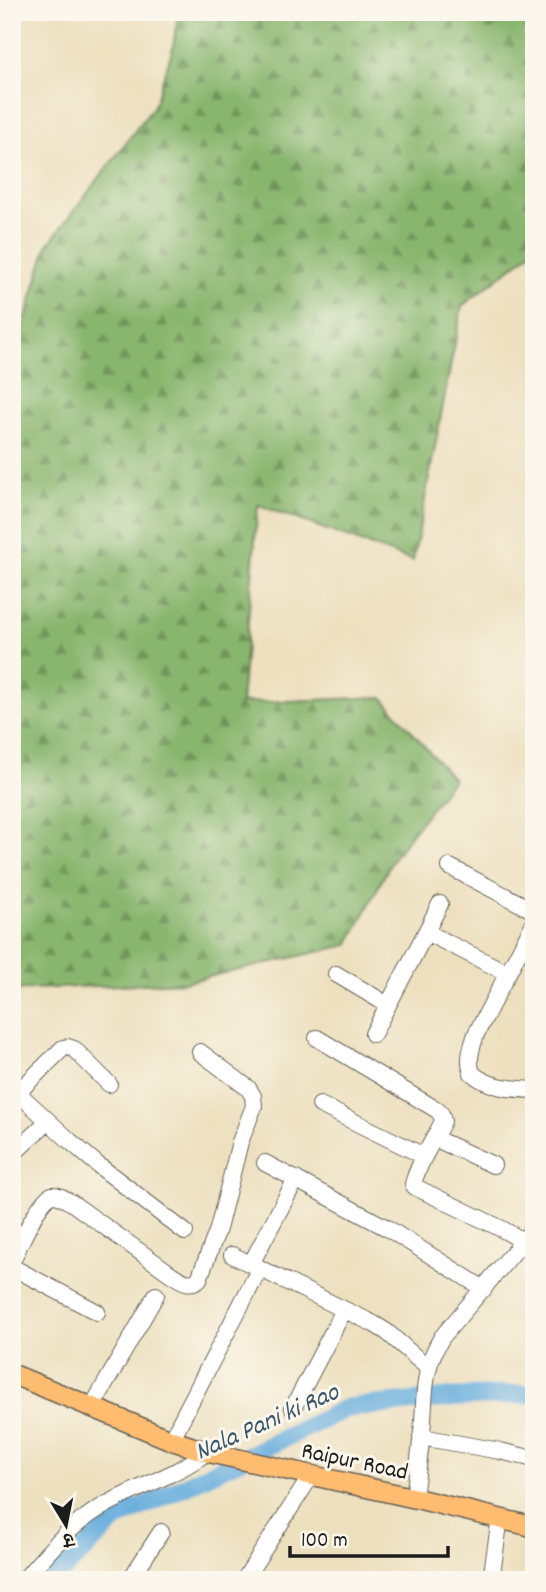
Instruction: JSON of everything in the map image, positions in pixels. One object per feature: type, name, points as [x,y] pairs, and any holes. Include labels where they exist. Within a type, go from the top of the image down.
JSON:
[{"type":"main road","name":"Raipur Road","points":[[13,1378],[170,1440],[211,1453],[534,1527]]},
{"type":"street","points":[[450,867],[534,911]]},
{"type":"street","points":[[373,1034],[440,904]]},
{"type":"street","points":[[534,923],[477,1034],[471,1049],[470,1067],[472,1073],[485,1081],[534,1090]]},
{"type":"street","points":[[426,932],[507,973]]},
{"type":"street","points":[[335,974],[388,1005]]},
{"type":"street","points":[[317,1038],[441,1114],[443,1121],[424,1156],[414,1180],[415,1187],[523,1241]]},
{"type":"street","points":[[109,1084],[74,1049],[68,1047],[63,1048],[15,1095],[98,1165],[185,1232]]},
{"type":"street","points":[[12,1261],[40,1205],[49,1196],[55,1195],[72,1203],[187,1283],[199,1279],[218,1229],[240,1142],[254,1103],[247,1088],[200,1052]]},
{"type":"street","points":[[320,1105],[424,1156]]},
{"type":"street","points":[[12,1155],[48,1121]]},
{"type":"street","points":[[434,1138],[493,1165]]},
{"type":"street","points":[[265,1164],[387,1228],[484,1289]]},
{"type":"street","points":[[170,1440],[296,1179]]},
{"type":"street","points":[[414,1498],[424,1388],[428,1368],[442,1336],[534,1228]]},
{"type":"street","points":[[232,1255],[387,1332],[428,1368]]},
{"type":"street","points":[[12,1267],[97,1312]]},
{"type":"street","points":[[92,1407],[156,1295]]},
{"type":"street","points":[[293,1408],[344,1310]]},
{"type":"street","points":[[422,1429],[534,1459]]},
{"type":"street","points":[[24,1580],[59,1540],[94,1511],[182,1470],[211,1453]]},
{"type":"street","points":[[244,1580],[311,1476]]},
{"type":"street","points":[[491,1580],[500,1518]]},
{"type":"street","points":[[130,1580],[162,1532]]},
{"type":"green space","points":[[178,12],[534,12],[534,250],[462,306],[413,561],[258,505],[241,703],[382,697],[453,779],[394,857],[348,945],[186,982],[12,990],[12,366],[47,246],[154,106],[173,48]]},
{"type":"waterway","name":"Nala Pani ki Rao","points":[[52,1580],[116,1519],[347,1408],[459,1397],[534,1394]]}]
